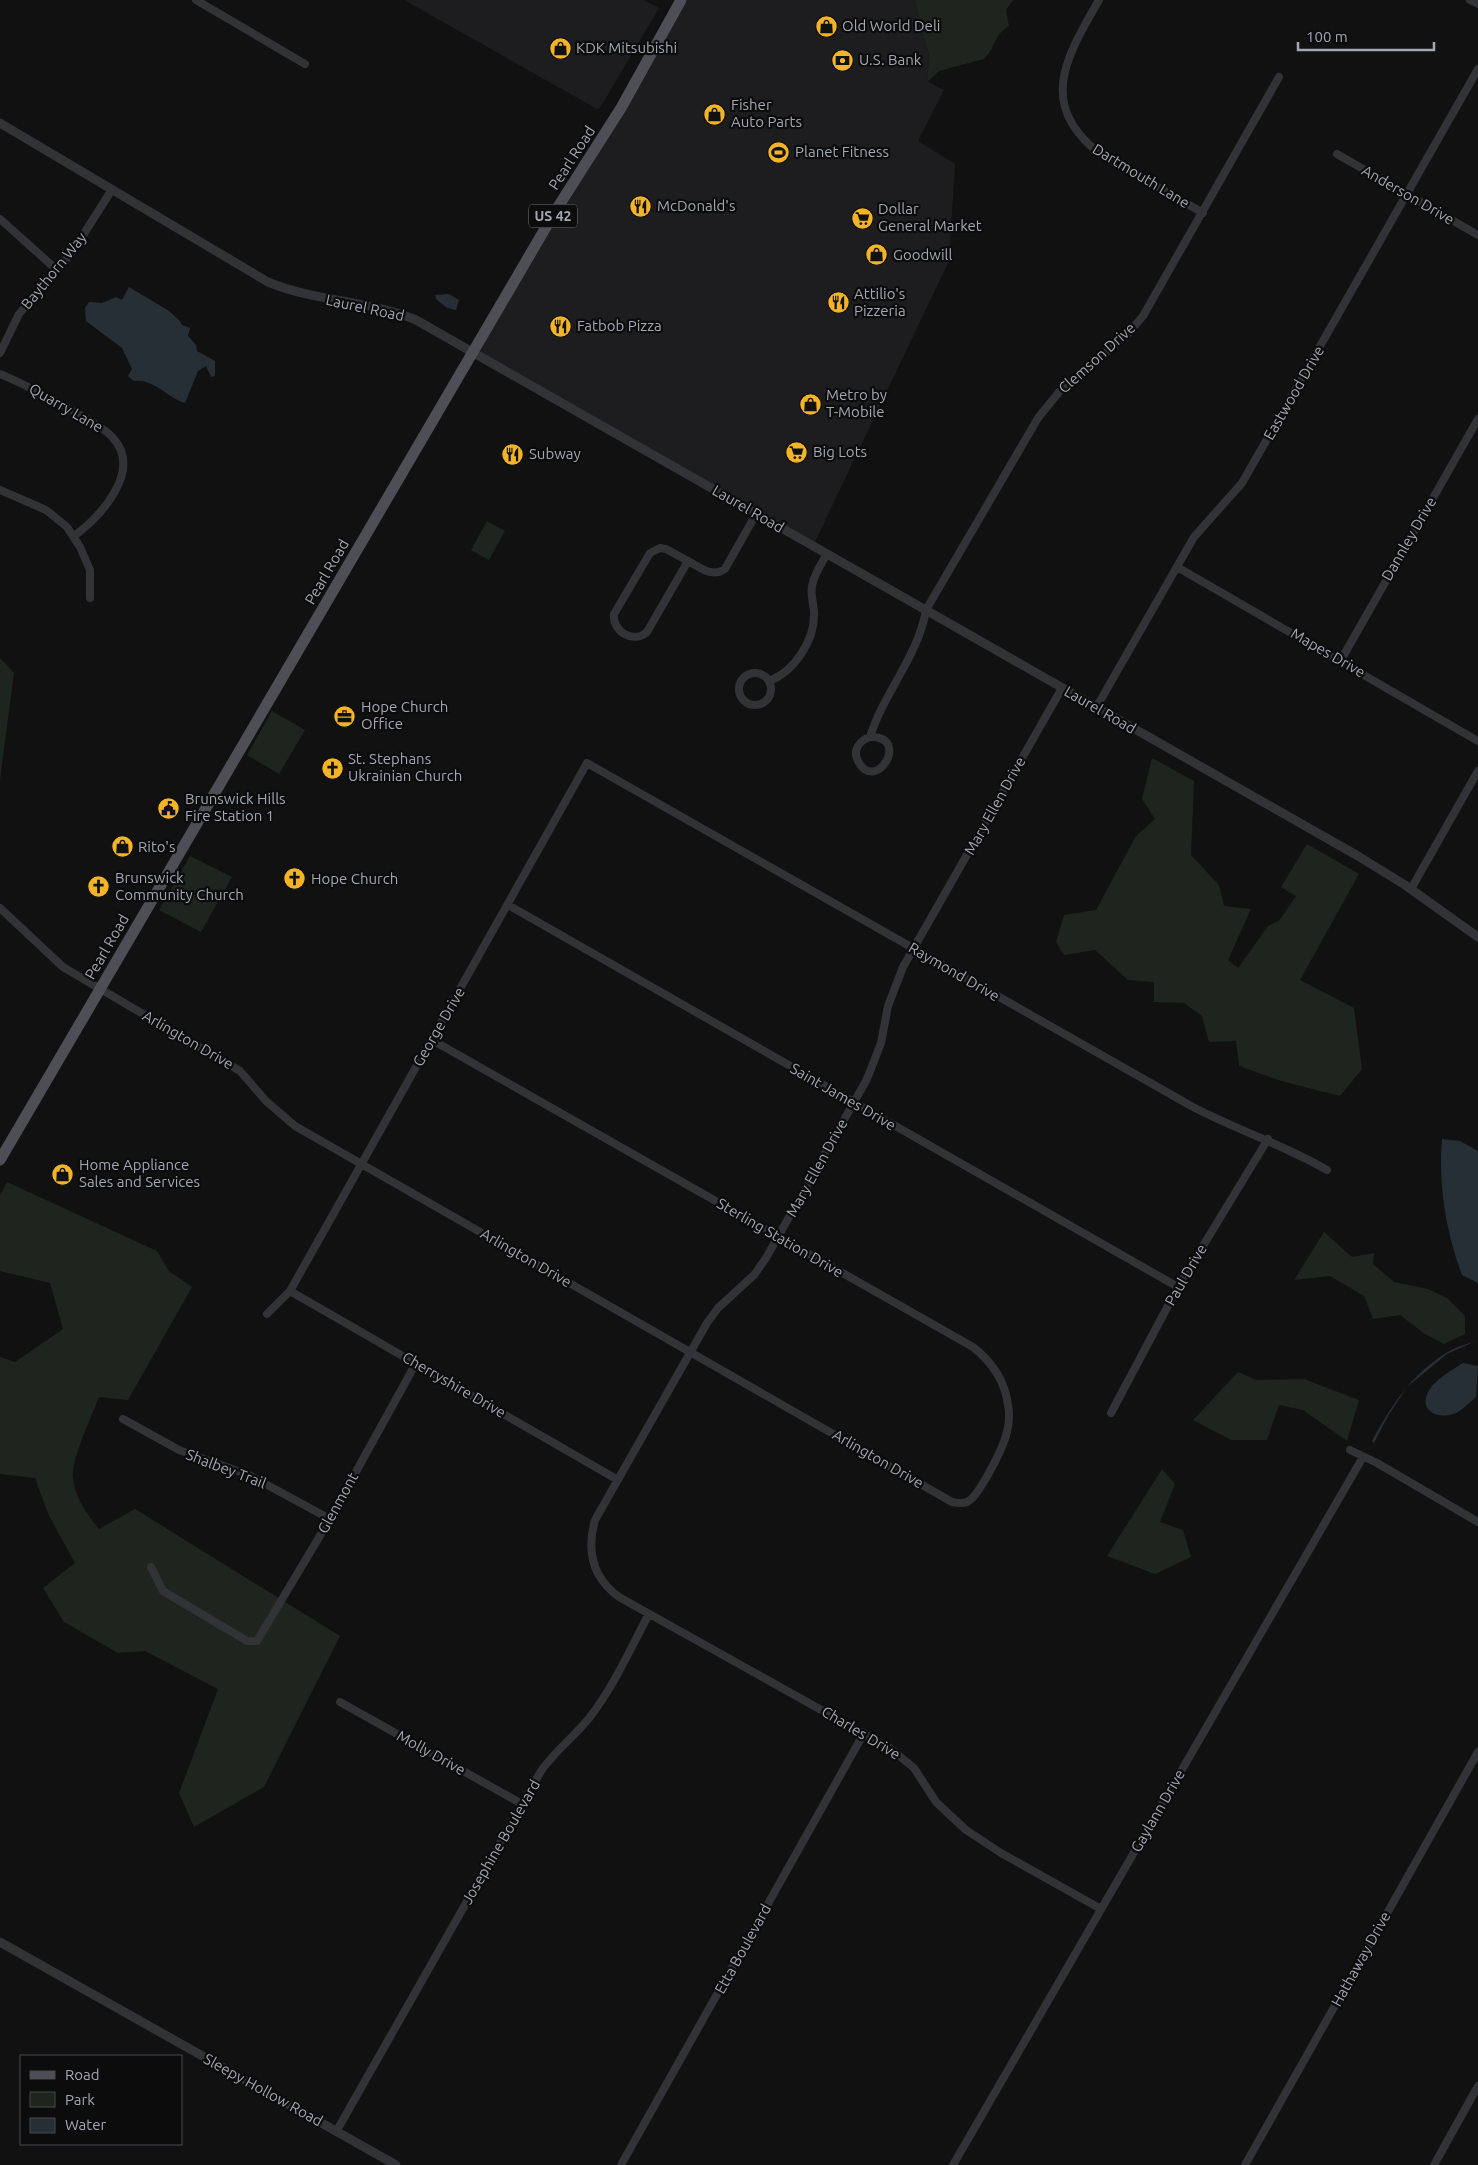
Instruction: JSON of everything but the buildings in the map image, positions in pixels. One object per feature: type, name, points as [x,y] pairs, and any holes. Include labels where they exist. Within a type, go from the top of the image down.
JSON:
[{"type":"main road","name":"Pearl Road","points":[[0,1160],[556,210],[622,108],[681,0]]},
{"type":"street","points":[[196,0],[305,64]]},
{"type":"street","name":"Dartmouth Lane","points":[[1099,0],[1071,48],[1063,74],[1064,99],[1072,124],[1080,136],[1100,154],[1203,213]]},
{"type":"street","points":[[1470,0],[1478,4]]},
{"type":"street","name":"Eastwood Drive","points":[[1096,708],[1194,537],[1242,483],[1478,69]]},
{"type":"street","name":"Clemson Drive","points":[[870,737],[875,720],[912,655],[926,610],[1038,418],[1058,392],[1127,335],[1143,316],[1279,77]]},
{"type":"street","name":"Laurel Road","points":[[0,123],[268,282],[306,296],[403,315],[474,353],[1358,856],[1478,937]]},
{"type":"street","name":"Anderson Drive","points":[[1337,154],[1478,235]]},
{"type":"street","name":"Baythorn Way","points":[[0,353],[19,314],[85,235],[111,190]]},
{"type":"street","points":[[0,219],[57,270]]},
{"type":"street","name":"Quarry Lane","points":[[0,374],[28,386],[106,430],[114,438],[122,455],[122,474],[101,513],[74,536]]},
{"type":"street","name":"Dannley Drive","points":[[1341,660],[1478,419]]},
{"type":"street","points":[[0,490],[46,510],[57,518],[74,536],[90,570],[90,598]]},
{"type":"street","points":[[688,561],[647,632],[638,638],[632,638],[618,630],[615,625],[614,614],[650,553],[660,548],[666,548],[688,561],[708,573],[720,572],[725,569],[756,514]]},
{"type":"street","points":[[769,681],[778,678],[793,665],[809,638],[814,613],[811,588],[817,571],[827,554]]},
{"type":"street","name":"Mapes Drive","points":[[1177,567],[1341,660],[1478,741]]},
{"type":"street","points":[[751,674],[761,674],[769,681],[770,695],[760,704],[746,702],[740,694],[742,680],[751,674]]},
{"type":"street","name":"Mary Ellen Drive","points":[[649,1614],[609,1590],[598,1574],[592,1557],[591,1533],[595,1520],[690,1352],[718,1308],[754,1275],[853,1103],[875,1061],[894,986],[1062,688]]},
{"type":"street","points":[[870,737],[881,738],[888,747],[889,758],[887,763],[878,770],[867,770],[862,767],[856,757],[857,746],[865,738],[870,737]]},
{"type":"street","name":"Raymond Drive","points":[[587,763],[1216,1120],[1268,1139],[1326,1170]]},
{"type":"street","name":"George Drive","points":[[267,1314],[290,1291],[587,763]]},
{"type":"street","points":[[1411,890],[1478,771]]},
{"type":"street","name":"Saint James Drive","points":[[508,905],[1178,1287]]},
{"type":"street","name":"Arlington Drive","points":[[0,908],[52,958],[100,989],[228,1062],[240,1071],[266,1101],[288,1120],[952,1502],[959,1504],[968,1502]]},
{"type":"street","name":"Sterling Station Drive","points":[[432,1040],[973,1347],[993,1366],[1006,1391],[1009,1420],[1002,1448],[974,1498],[968,1502]]},
{"type":"street","name":"Paul Drive","points":[[1111,1413],[1178,1287],[1268,1139]]},
{"type":"street","name":"Cherryshire Drive","points":[[290,1291],[618,1480]]},
{"type":"street","name":"Glenmont","points":[[151,1567],[163,1591],[247,1641],[257,1640],[330,1519],[416,1363]]},
{"type":"street","name":"Shalbey Trail","points":[[123,1419],[179,1450],[249,1474],[330,1519]]},
{"type":"street","points":[[1350,1450],[1478,1522]]},
{"type":"street","name":"Gaylann Drive","points":[[953,2165],[1363,1457]]},
{"type":"street","name":"Charles Drive","points":[[649,1614],[864,1733],[906,1760],[914,1768],[943,1811],[966,1830],[1008,1857],[1101,1909]]},
{"type":"street","name":"Josephine Boulevard","points":[[336,2132],[522,1804],[550,1758],[576,1733],[604,1698],[649,1614]]},
{"type":"street","name":"Molly Drive","points":[[340,1702],[522,1804]]},
{"type":"street","name":"Etta Boulevard","points":[[621,2165],[864,1733]]},
{"type":"street","name":"Hathaway Drive","points":[[1245,2165],[1478,1752]]},
{"type":"street","name":"Sleepy Hollow Road","points":[[0,1942],[396,2165]]},
{"type":"street","points":[[1434,2165],[1478,2086]]},
{"type":"shaded area","points":[[404,0],[643,0],[659,8],[600,108],[597,109]]},
{"type":"shaded area","points":[[681,0],[914,0],[917,2],[929,56],[927,81],[944,90],[918,141],[955,164],[949,261],[813,546],[474,353]]},
{"type":"green space","points":[[915,0],[1013,0],[1006,10],[1009,26],[1000,34],[984,59],[939,71],[927,82],[929,56]]},
{"type":"green space","points":[[487,521],[505,531],[489,560],[471,550]]},
{"type":"green space","points":[[0,658],[14,673],[0,780]]},
{"type":"green space","points":[[272,711],[305,730],[279,774],[247,755]]},
{"type":"green space","points":[[1152,758],[1194,781],[1191,855],[1219,885],[1224,906],[1251,909],[1228,960],[1238,968],[1268,926],[1279,921],[1296,896],[1281,887],[1307,844],[1359,874],[1300,980],[1354,1008],[1362,1069],[1340,1096],[1281,1081],[1239,1066],[1236,1041],[1209,1042],[1202,1016],[1184,1003],[1154,1002],[1154,982],[1128,980],[1095,950],[1064,955],[1056,942],[1064,915],[1096,910],[1136,836],[1155,819],[1142,799]]},
{"type":"green space","points":[[190,856],[232,877],[201,932],[159,910]]},
{"type":"green space","points":[[7,1182],[157,1251],[169,1271],[192,1287],[128,1400],[99,1397],[73,1470],[76,1492],[90,1518],[99,1529],[135,1509],[340,1636],[264,1787],[194,1827],[179,1793],[218,1689],[145,1651],[118,1653],[64,1622],[43,1588],[75,1563],[49,1516],[35,1478],[0,1474],[0,1357],[15,1362],[63,1329],[50,1283],[0,1271],[0,1195]]},
{"type":"green space","points":[[1324,1232],[1352,1257],[1374,1253],[1373,1264],[1394,1282],[1428,1289],[1447,1298],[1465,1316],[1465,1334],[1444,1344],[1425,1334],[1400,1315],[1373,1319],[1364,1296],[1330,1276],[1294,1280]]},
{"type":"green space","points":[[1238,1372],[1256,1380],[1304,1379],[1359,1400],[1347,1441],[1303,1410],[1279,1405],[1267,1440],[1231,1440],[1193,1420]]},
{"type":"green space","points":[[1162,1469],[1175,1484],[1160,1522],[1183,1530],[1191,1557],[1155,1574],[1107,1556]]},
{"type":"water","points":[[129,287],[169,311],[182,325],[190,328],[188,336],[196,345],[197,351],[215,361],[215,376],[211,377],[206,366],[198,371],[185,403],[148,382],[134,381],[128,376],[132,369],[122,348],[86,321],[85,308],[89,302],[102,303],[116,297],[122,300]]},
{"type":"water","points":[[449,294],[459,300],[456,310],[447,308],[436,299],[435,295]]},
{"type":"water","points":[[1442,1139],[1460,1141],[1478,1151],[1478,1283],[1462,1275],[1456,1259],[1442,1190]]},
{"type":"water","points":[[1478,1340],[1447,1354],[1408,1386],[1422,1371],[1446,1353]]},
{"type":"water","points":[[1463,1363],[1478,1366],[1476,1397],[1453,1414],[1442,1415],[1431,1412],[1426,1404],[1426,1398],[1431,1387]]},
{"type":"water","points":[[1406,1389],[1388,1416],[1374,1443],[1372,1441],[1379,1428]]},
{"type":"place","name":"Old World Deli","points":[[826,26]]},
{"type":"place","name":"KDK Mitsubishi","points":[[560,48]]},
{"type":"place","name":"U.S. Bank","points":[[843,60]]},
{"type":"place","name":"Fisher Auto Parts","points":[[715,114]]},
{"type":"place","name":"Planet Fitness","points":[[779,152]]},
{"type":"place","name":"McDonald's","points":[[641,206]]},
{"type":"place","name":"Dollar General Market","points":[[862,218]]},
{"type":"place","name":"Goodwill","points":[[877,255]]},
{"type":"place","name":"Attilio's Pizzeria","points":[[838,303]]},
{"type":"place","name":"Fatbob Pizza","points":[[561,326]]},
{"type":"place","name":"Metro by T-Mobile","points":[[810,404]]},
{"type":"place","name":"Big Lots","points":[[797,452]]},
{"type":"place","name":"Subway","points":[[513,454]]},
{"type":"place","name":"Hope Church Office","points":[[345,716]]},
{"type":"place","name":"St. Stephans Ukrainian Church","points":[[332,768]]},
{"type":"place","name":"Brunswick Hills Fire Station 1","points":[[169,808]]},
{"type":"place","name":"Rito's","points":[[122,847]]},
{"type":"place","name":"Hope Church","points":[[295,879]]},
{"type":"place","name":"Brunswick Community Church","points":[[99,887]]},
{"type":"place","name":"Home Appliance Sales and Services","points":[[63,1174]]}]
